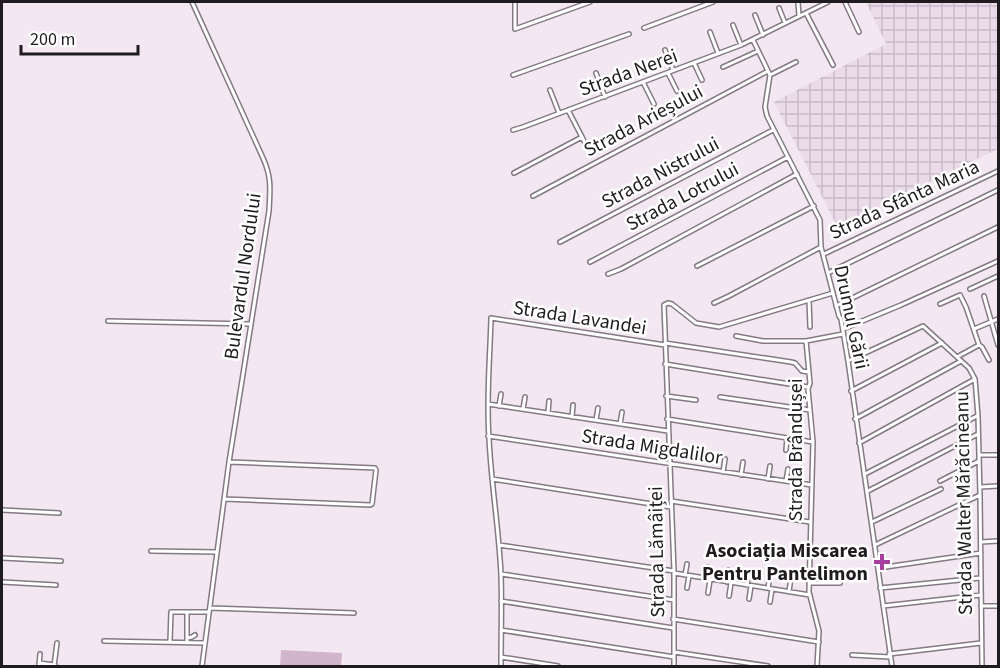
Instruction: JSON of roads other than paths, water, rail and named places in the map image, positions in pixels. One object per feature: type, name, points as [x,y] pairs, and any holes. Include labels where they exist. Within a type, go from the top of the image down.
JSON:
[{"type":"street","name":"Bulevardul Nordului","points":[[192,2],[263,158],[270,177],[271,189],[229,462],[202,666]]},
{"type":"street","points":[[514,2],[515,29],[590,2]]},
{"type":"street","points":[[644,28],[714,2]]},
{"type":"street","points":[[798,2],[799,16]]},
{"type":"street","points":[[769,73],[753,40],[828,2]]},
{"type":"street","points":[[845,2],[859,32]]},
{"type":"street","points":[[779,8],[785,23]]},
{"type":"street","points":[[806,13],[833,65]]},
{"type":"street","points":[[755,15],[763,34]]},
{"type":"street","points":[[734,25],[741,45]]},
{"type":"street","points":[[710,32],[718,54]]},
{"type":"street","points":[[513,75],[629,34]]},
{"type":"street","name":"Strada Nerei","points":[[513,130],[753,40]]},
{"type":"street","points":[[665,50],[673,71]]},
{"type":"street","points":[[723,67],[758,51]]},
{"type":"street","name":"Strada Arieșului","points":[[532,196],[769,73],[796,62]]},
{"type":"street","points":[[694,63],[702,80]]},
{"type":"street","points":[[596,73],[605,97]]},
{"type":"street","points":[[668,73],[677,91]]},
{"type":"street","name":"Drumul Gării","points":[[769,73],[765,110],[821,222],[821,247],[843,329],[892,666]]},
{"type":"street","points":[[643,82],[654,104]]},
{"type":"street","points":[[550,90],[559,113]]},
{"type":"street","points":[[568,110],[587,147]]},
{"type":"street","name":"Strada Nistrului","points":[[561,242],[773,130]]},
{"type":"street","points":[[514,173],[582,137]]},
{"type":"street","name":"Strada Lotrului","points":[[590,262],[788,157]]},
{"type":"street","name":"Strada Sfânta Maria","points":[[823,254],[999,171]]},
{"type":"street","points":[[608,274],[797,174]]},
{"type":"street","points":[[828,273],[999,190]]},
{"type":"street","points":[[697,266],[814,206]]},
{"type":"street","points":[[836,306],[999,227]]},
{"type":"street","points":[[714,303],[821,247]]},
{"type":"street","points":[[843,329],[999,261]]},
{"type":"street","points":[[970,289],[999,276]]},
{"type":"street","points":[[810,327],[809,300],[833,293]]},
{"type":"street","points":[[940,304],[960,295],[979,345],[989,360]]},
{"type":"street","points":[[984,296],[999,345]]},
{"type":"street","name":"Strada Lămâiței","points":[[674,666],[674,572],[663,306],[672,304],[696,323],[719,327],[809,300]]},
{"type":"street","name":"Strada Lavandei","points":[[488,404],[491,318],[787,361],[795,363],[802,371],[809,372]]},
{"type":"street","points":[[974,329],[999,319]]},
{"type":"street","points":[[108,321],[251,324]]},
{"type":"street","name":"Strada Walter Mărăcineanu","points":[[848,361],[923,326],[972,372],[975,379],[980,461],[982,666]]},
{"type":"street","points":[[736,336],[763,340],[806,341],[843,334]]},
{"type":"street","name":"Strada Brândușei","points":[[806,341],[813,442],[809,583],[818,626],[817,666]]},
{"type":"street","points":[[851,391],[942,343]]},
{"type":"street","points":[[855,419],[979,345]]},
{"type":"street","points":[[665,364],[808,387]]},
{"type":"street","points":[[860,443],[975,379]]},
{"type":"street","points":[[499,406],[501,394]]},
{"type":"street","points":[[666,396],[696,400]]},
{"type":"street","points":[[720,397],[810,410]]},
{"type":"street","points":[[523,409],[525,398]]},
{"type":"street","points":[[548,413],[549,401]]},
{"type":"street","points":[[501,666],[501,574],[488,436],[488,404],[668,431]]},
{"type":"street","points":[[572,417],[573,405]]},
{"type":"street","points":[[596,420],[598,408]]},
{"type":"street","points":[[620,424],[622,412]]},
{"type":"street","points":[[865,474],[978,416]]},
{"type":"street","points":[[668,419],[813,442]]},
{"type":"street","points":[[867,491],[978,434]]},
{"type":"street","name":"Strada Migdalilor","points":[[488,436],[812,485]]},
{"type":"street","points":[[786,450],[787,438]]},
{"type":"street","points":[[979,455],[999,455]]},
{"type":"street","points":[[723,472],[725,459]]},
{"type":"street","points":[[940,481],[980,461]]},
{"type":"street","points":[[224,499],[372,504],[375,468],[229,462]]},
{"type":"street","points":[[741,475],[743,462]]},
{"type":"street","points":[[768,479],[770,466]]},
{"type":"street","points":[[786,482],[788,469]]},
{"type":"street","points":[[492,479],[671,507]]},
{"type":"street","points":[[980,487],[999,486]]},
{"type":"street","points":[[872,522],[941,489]]},
{"type":"street","points":[[875,545],[980,495]]},
{"type":"street","points":[[670,501],[810,522]]},
{"type":"street","points":[[2,510],[59,513]]},
{"type":"street","points":[[981,542],[999,541]]},
{"type":"street","points":[[499,545],[810,595]]},
{"type":"street","points":[[151,552],[217,552]]},
{"type":"street","points":[[878,568],[981,553]]},
{"type":"street","points":[[2,558],[61,561]]},
{"type":"street","points":[[687,564],[687,588]]},
{"type":"street","points":[[708,567],[708,593]]},
{"type":"street","points":[[728,570],[729,596]]},
{"type":"street","points":[[749,573],[749,599]]},
{"type":"street","points":[[501,574],[674,600]]},
{"type":"street","points":[[770,576],[770,602]]},
{"type":"street","points":[[789,591],[791,578]]},
{"type":"street","points":[[880,588],[981,578]]},
{"type":"street","points":[[2,582],[56,585]]},
{"type":"street","points":[[809,583],[840,583]]},
{"type":"street","points":[[883,606],[981,595]]},
{"type":"street","points":[[501,601],[673,628]]},
{"type":"street","points":[[981,606],[999,606]]},
{"type":"street","points":[[170,641],[171,612],[210,610],[354,613]]},
{"type":"street","points":[[187,612],[187,639],[195,635]]},
{"type":"street","points":[[673,619],[819,642]]},
{"type":"street","points":[[501,630],[674,657]]},
{"type":"street","points":[[104,641],[205,643]]},
{"type":"street","points":[[852,655],[890,656],[981,643]]},
{"type":"street","points":[[40,654],[39,665],[55,666],[57,644]]},
{"type":"street","points":[[674,652],[768,666]]},
{"type":"street","points":[[501,657],[534,665],[558,666]]},
{"type":"place","name":"Asociația Miscarea Pentru Pantelimon","points":[[882,562]]}]
